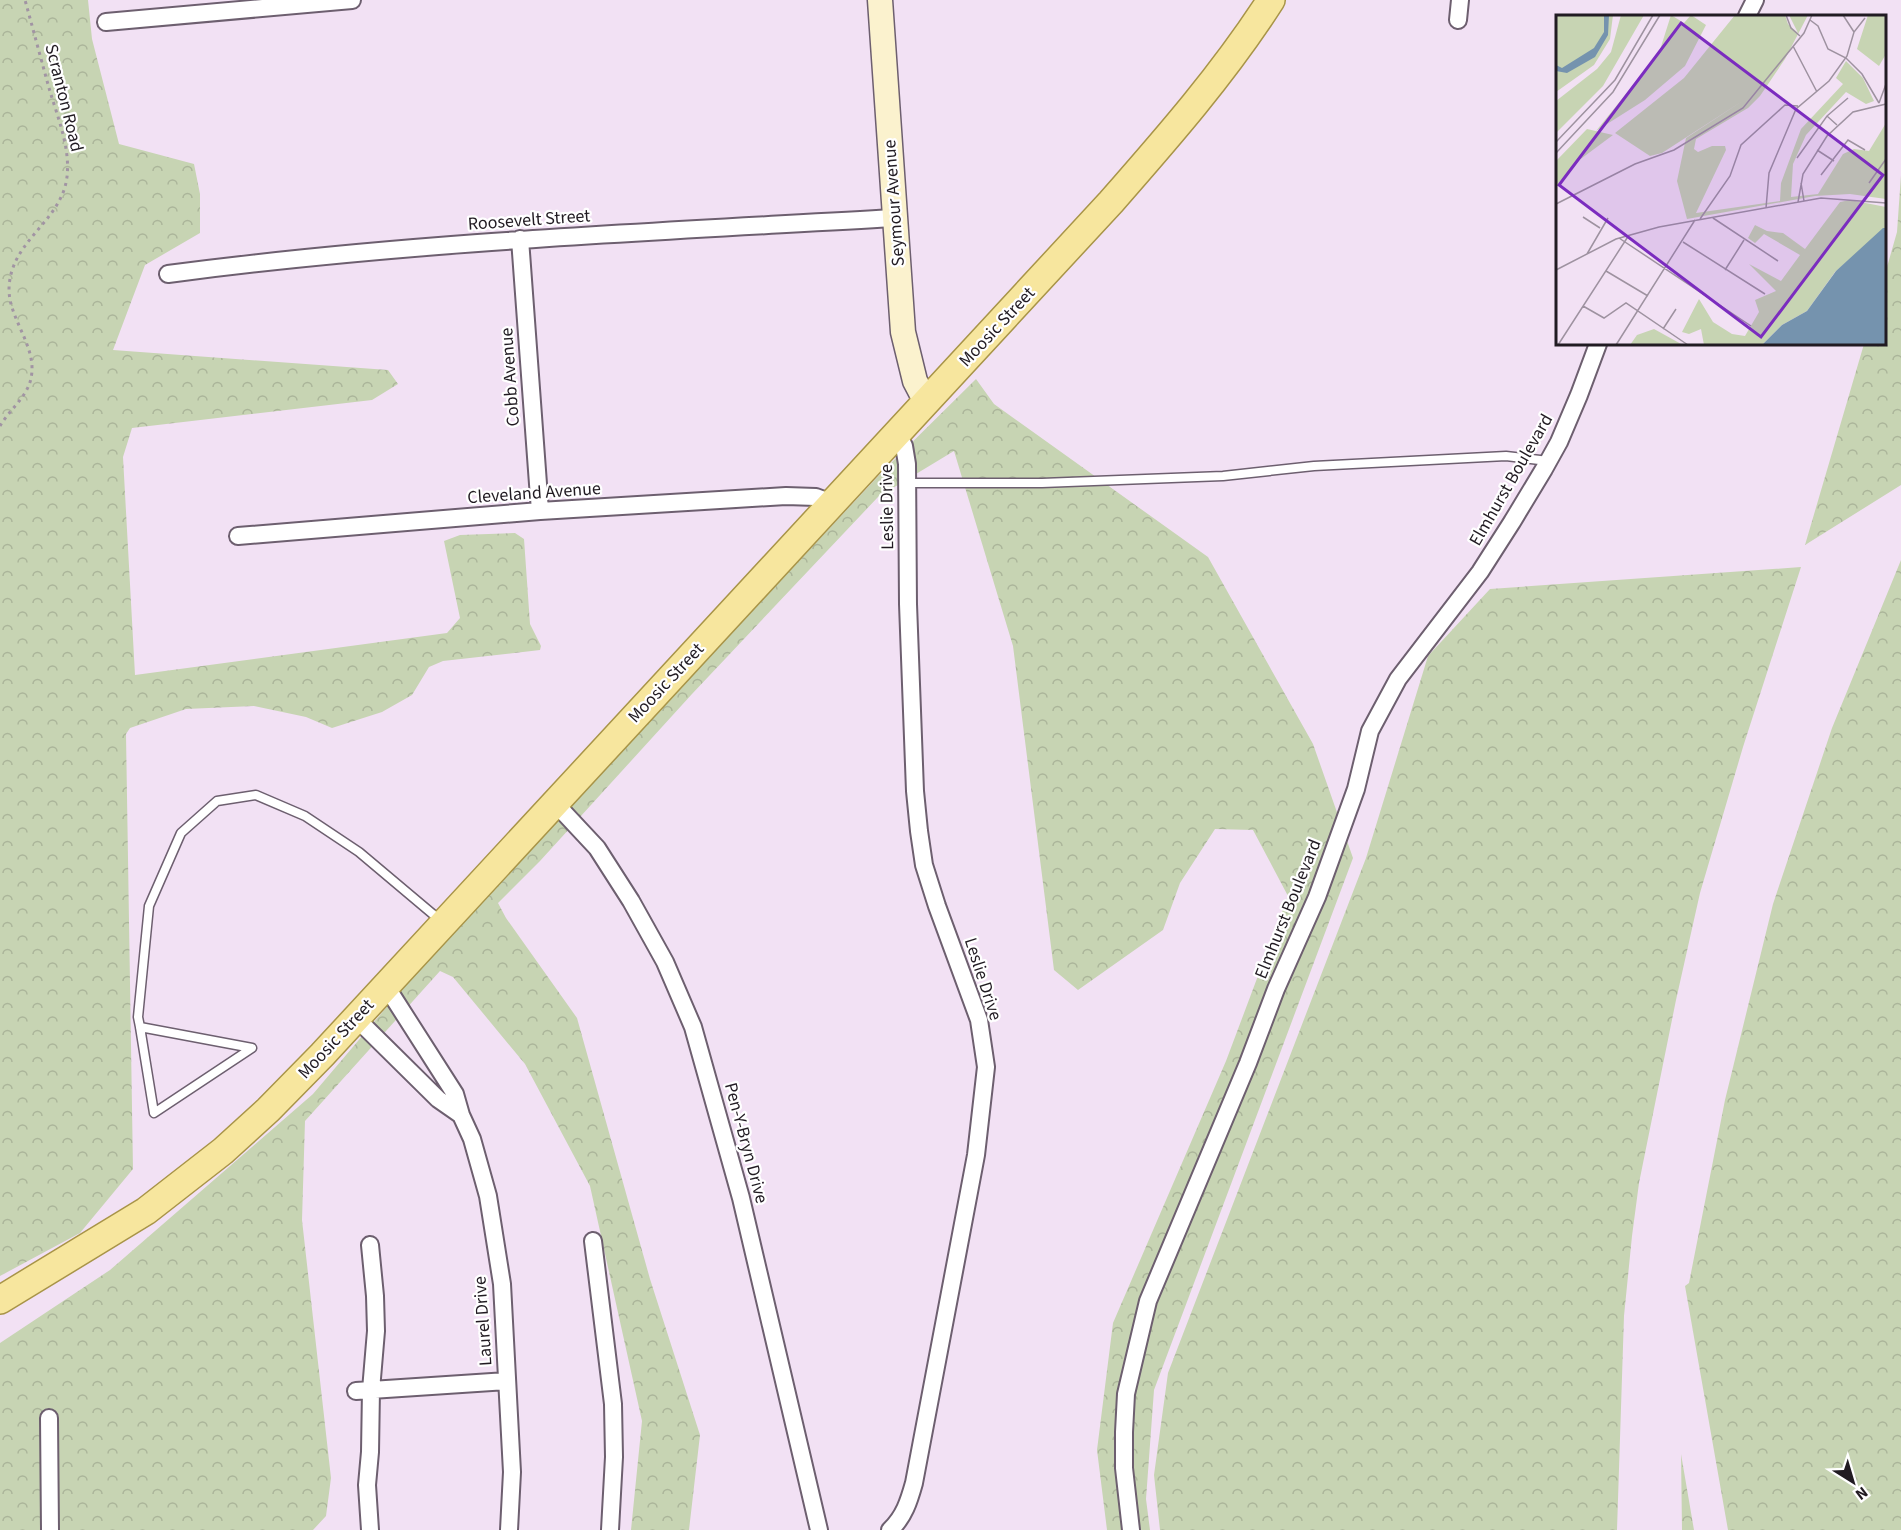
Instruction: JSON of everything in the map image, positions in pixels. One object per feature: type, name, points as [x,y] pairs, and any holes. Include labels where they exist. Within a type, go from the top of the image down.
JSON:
[{"type":"main road","name":"Moosic Street","points":[[0,1300],[146,1211],[223,1151],[268,1110],[322,1055],[554,802],[968,359],[1158,149],[1193,108],[1256,12],[1271,0]]},
{"type":"street","points":[[106,22],[352,0]]},
{"type":"street","name":"Seymour Avenue","points":[[880,0],[903,332],[915,381],[926,402]]},
{"type":"street","points":[[1458,20],[1460,0]]},
{"type":"street","points":[[1747,15],[1755,0]]},
{"type":"street","name":"Roosevelt Street","points":[[168,274],[520,239],[894,218]]},
{"type":"street","name":"Cobb Avenue","points":[[520,239],[540,511]]},
{"type":"street","name":"Elmhurst Boulevard","points":[[1131,1530],[1124,1468],[1126,1394],[1148,1301],[1244,1073],[1276,989],[1317,897],[1356,789],[1371,731],[1398,679],[1480,572],[1548,461],[1579,396],[1598,345]]},
{"type":"street","name":"Leslie Drive","points":[[890,1530],[903,1515],[914,1483],[976,1155],[986,1067],[978,1020],[933,895],[924,865],[919,831],[915,791],[905,455],[897,433]]},
{"type":"street","name":"Cleveland Avenue","points":[[238,536],[540,511],[786,496],[816,496],[832,504]]},
{"type":"street","name":"Pen-Y-Bryn Drive","points":[[554,802],[597,848],[631,901],[665,963],[693,1027],[741,1198],[819,1530]]},
{"type":"street","name":"Laurel Drive","points":[[386,986],[455,1094],[461,1115],[472,1139],[488,1196],[502,1284],[512,1472],[508,1530]]},
{"type":"street","points":[[356,1018],[438,1099],[461,1115]]},
{"type":"street","points":[[593,1240],[613,1404],[614,1457],[610,1530]]},
{"type":"street","points":[[370,1245],[376,1331],[363,1391],[370,1452],[367,1485],[370,1530]]},
{"type":"street","points":[[363,1391],[507,1381]]},
{"type":"street","points":[[49,1418],[50,1530]]},
{"type":"lane","points":[[906,483],[1042,483],[1222,476],[1314,466],[1506,456],[1548,461]]},
{"type":"lane","points":[[140,1027],[252,1048],[154,1113],[138,1017],[149,906],[181,833],[217,801],[256,795],[305,816],[359,852],[443,923]]},
{"type":"path","name":"Scranton Road","points":[[0,426],[24,394],[31,375],[31,355],[10,297],[9,288],[14,267],[25,245],[59,202],[67,178],[63,140],[25,0]]},
{"type":"green space","points":[[0,0],[88,0],[92,39],[119,144],[194,164],[200,194],[200,233],[145,265],[113,350],[388,370],[398,384],[372,400],[132,428],[123,457],[135,675],[447,633],[460,618],[444,541],[460,535],[515,533],[524,539],[530,624],[541,646],[540,650],[443,661],[429,667],[412,695],[382,712],[332,728],[306,717],[254,706],[186,709],[130,728],[126,734],[133,1169],[80,1233],[0,1276]]},
{"type":"green space","points":[[1901,175],[1901,485],[1805,545],[1864,345],[1886,345],[1886,270],[1897,232]]},
{"type":"green space","points":[[976,379],[994,404],[1208,557],[1313,744],[1353,858],[1154,1390],[1146,1499],[1150,1530],[1107,1530],[1097,1450],[1113,1323],[1226,1061],[1288,896],[1253,830],[1215,829],[1180,883],[1163,930],[1078,990],[1054,970],[1013,646],[954,451],[878,497],[692,694],[540,861],[498,903],[506,918],[577,1018],[650,1279],[700,1435],[689,1530],[631,1530],[642,1421],[590,1186],[525,1064],[453,977],[440,971],[305,1121],[302,1220],[331,1478],[326,1516],[313,1530],[0,1530],[0,1343],[110,1270],[313,1094],[430,956],[883,471]]},
{"type":"green space","points":[[1901,560],[1901,1530],[1728,1530],[1685,1286],[1689,1283],[1725,1100],[1773,904],[1832,728]]},
{"type":"green space","points":[[1801,567],[1743,747],[1700,893],[1639,1183],[1624,1316],[1617,1530],[1160,1530],[1154,1475],[1168,1373],[1366,858],[1428,656],[1490,589]]},
{"type":"green space","points":[[1681,1454],[1694,1530],[1682,1530]]}]
